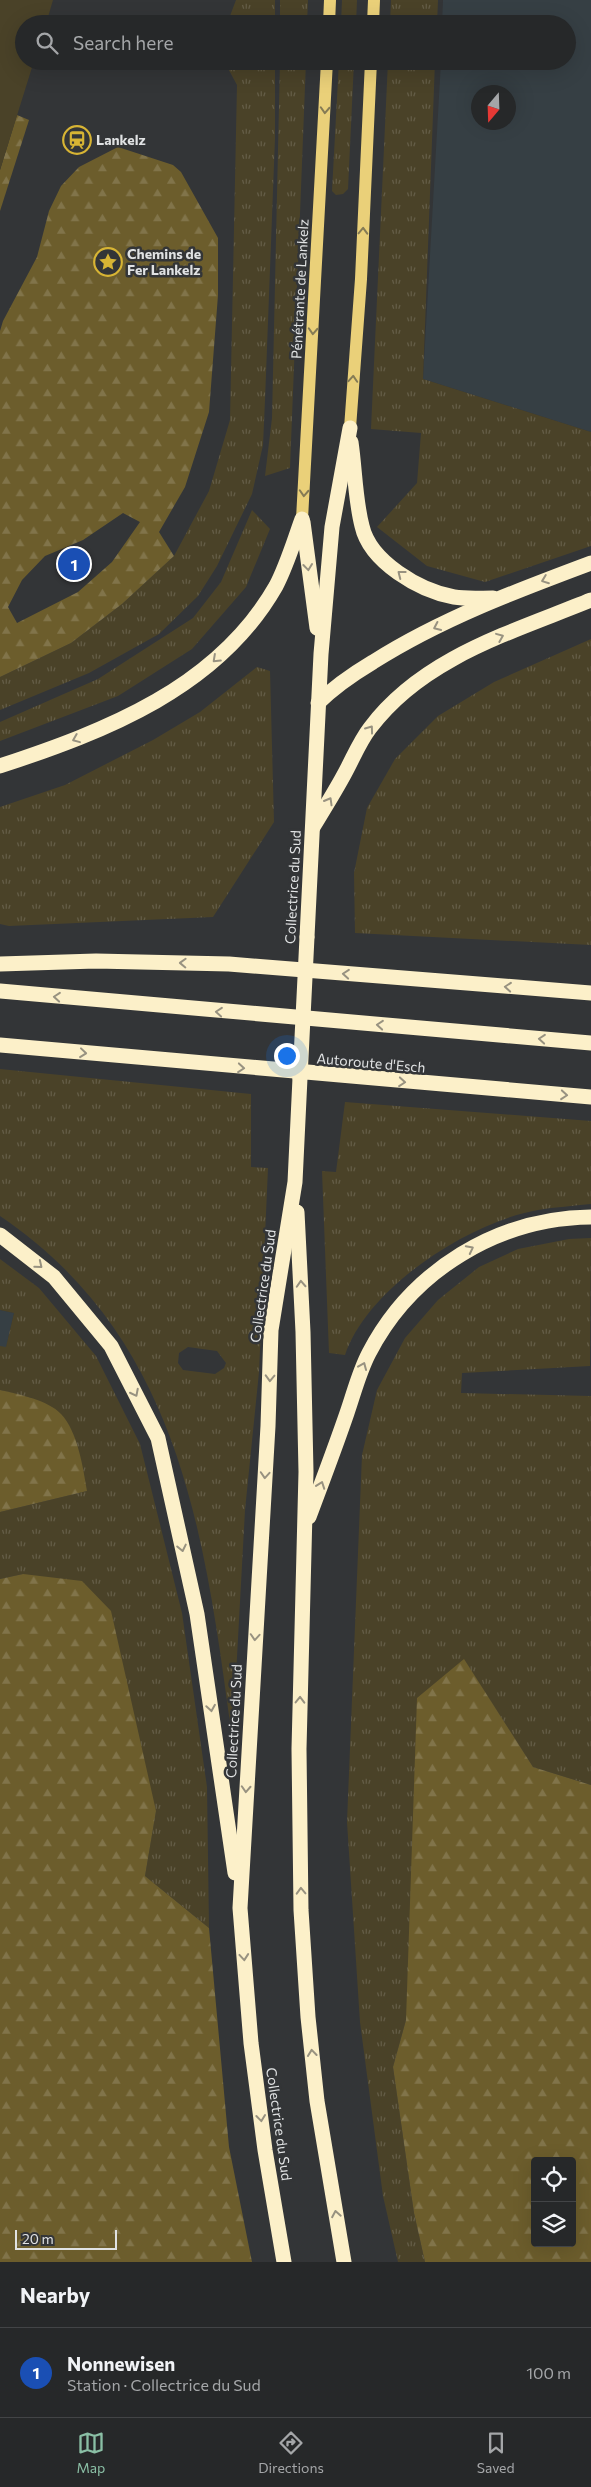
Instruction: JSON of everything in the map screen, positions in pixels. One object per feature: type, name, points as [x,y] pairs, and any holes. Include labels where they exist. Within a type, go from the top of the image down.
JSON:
[{"type":"highway","name":"Collectrice du Sud","points":[[284,2262],[265,2150],[251,2043],[240,1908],[268,1426],[271,1330],[295,1182],[297,1154],[320,654],[332,526],[350,428]]},
{"type":"highway","points":[[350,428],[362,527],[372,546],[404,577],[430,591],[455,598],[496,598]]},
{"type":"highway","name":"Collectrice du Sud","points":[[302,519],[320,654]]},
{"type":"highway","points":[[0,766],[53,748],[116,723],[166,696],[207,668],[236,640],[264,605],[277,584],[302,519]]},
{"type":"highway","points":[[318,703],[352,675],[413,638],[496,598],[591,562]]},
{"type":"highway","points":[[312,830],[370,728],[392,702],[412,685],[450,660],[591,600]]},
{"type":"highway","points":[[0,964],[96,961],[229,964],[591,993]]},
{"type":"highway","points":[[0,992],[591,1043]]},
{"type":"highway","name":"Autoroute d'Esch","points":[[0,1045],[591,1098]]},
{"type":"highway","name":"Collectrice du Sud","points":[[295,1182],[303,1332],[306,1472],[299,1749],[301,1910],[308,2018],[317,2101],[344,2262]]},
{"type":"highway","points":[[304,1530],[356,1384],[369,1353],[389,1320],[409,1294],[458,1255],[502,1233],[545,1222],[591,1217]]},
{"type":"highway","points":[[0,1235],[54,1278],[111,1346],[158,1438],[196,1614],[240,1908]]},
{"type":"main road","points":[[329,15],[330,0]]},
{"type":"main road","points":[[373,15],[374,0]]},
{"type":"main road","name":"Pénétrante de Lankelz","points":[[302,519],[327,70]]},
{"type":"main road","points":[[350,428],[361,279],[371,70]]},
{"type":"shaded area","points":[[443,0],[591,0],[591,432],[423,379],[440,70],[576,70],[576,15],[442,15]]},
{"type":"shaded area","points":[[0,1310],[14,1313],[6,1348],[0,1346]]},
{"type":"green space","points":[[0,0],[53,0],[49,15],[15,15],[15,70],[31,70],[0,170]]},
{"type":"green space","points":[[236,0],[275,0],[275,15],[230,15]]},
{"type":"green space","points":[[280,0],[308,0],[307,15],[280,15]]},
{"type":"green space","points":[[342,0],[357,0],[356,15],[341,15]]},
{"type":"green space","points":[[391,0],[438,0],[437,15],[390,15]]},
{"type":"green space","points":[[229,70],[275,70],[275,138],[263,445],[252,494],[217,566],[198,596],[159,634],[89,673],[0,710],[0,677],[71,643],[122,604],[174,556],[209,491],[230,420],[237,85]]},
{"type":"green space","points":[[280,70],[306,70],[290,468],[265,476],[272,418]]},
{"type":"green space","points":[[339,70],[354,70],[348,189],[343,194],[336,195],[332,191]]},
{"type":"green space","points":[[388,70],[435,70],[423,379],[591,432],[591,546],[485,582],[427,566],[377,527],[417,483],[421,433],[371,429]]},
{"type":"green space","points":[[17,115],[29,120],[0,211],[0,170]]},
{"type":"green space","points":[[118,147],[173,165],[181,172],[218,238],[218,295],[209,412],[185,487],[159,532],[174,556],[122,604],[71,643],[0,677],[0,331],[3,321],[37,257],[49,211],[61,186],[79,167]],"holes":[[[123,513],[140,522],[112,562],[78,592],[17,623],[8,607],[22,580],[45,556],[83,540]]]},
{"type":"green space","points":[[252,510],[270,529],[246,587],[192,649],[118,696],[0,741],[0,722],[98,679],[193,618],[221,582]]},
{"type":"green space","points":[[591,639],[591,945],[355,933],[354,873],[367,808],[395,759],[438,716],[494,682]]},
{"type":"green space","points":[[257,667],[270,671],[274,822],[213,917],[9,926],[0,924],[0,807],[65,785],[153,740],[200,712]]},
{"type":"green space","points":[[0,1069],[251,1094],[251,1167],[268,1168],[259,1372],[245,1510],[233,1730],[231,1730],[209,1583],[193,1512],[172,1444],[145,1379],[108,1319],[60,1265],[0,1216]],"holes":[[[188,1347],[217,1351],[226,1363],[224,1368],[215,1374],[183,1370],[178,1363],[179,1353]]]},
{"type":"green space","points":[[345,1102],[591,1121],[591,1204],[544,1209],[511,1217],[482,1228],[453,1243],[398,1282],[375,1305],[357,1330],[345,1355],[329,1353],[322,1171],[336,1172]]},
{"type":"green space","points":[[591,1238],[590,1366],[462,1373],[461,1393],[591,1396],[591,1785],[533,1767],[464,1660],[406,2020],[393,2067],[414,2213],[425,2262],[398,2262],[383,2196],[360,2022],[347,1822],[362,1455],[377,1390],[405,1338],[438,1300],[479,1267],[518,1249],[569,1239]]},
{"type":"green space","points":[[0,1259],[39,1288],[96,1356],[140,1444],[182,1613],[207,1787],[209,1928],[145,1876],[156,1811],[23,1574],[0,1579],[0,1512],[87,1491],[32,1398],[0,1390],[0,1346],[6,1347],[14,1313],[0,1310]]},
{"type":"green space","points":[[0,1390],[41,1401],[61,1414],[72,1430],[76,1440],[87,1491],[0,1512]]},
{"type":"green space","points":[[23,1574],[82,1581],[111,1611],[156,1811],[145,1876],[209,1928],[229,2147],[252,2262],[0,2262],[0,1579]]},
{"type":"green space","points":[[464,1659],[533,1767],[591,1785],[591,2262],[425,2262],[414,2213],[393,2067],[406,2020],[417,1698]]},
{"type":"place","name":"Lankelz","points":[[77,140]]},
{"type":"place","name":"Chemins de Fer Lankelz","points":[[108,262]]},
{"type":"place","name":"Nonnewisen","points":[[74,564]]}]
